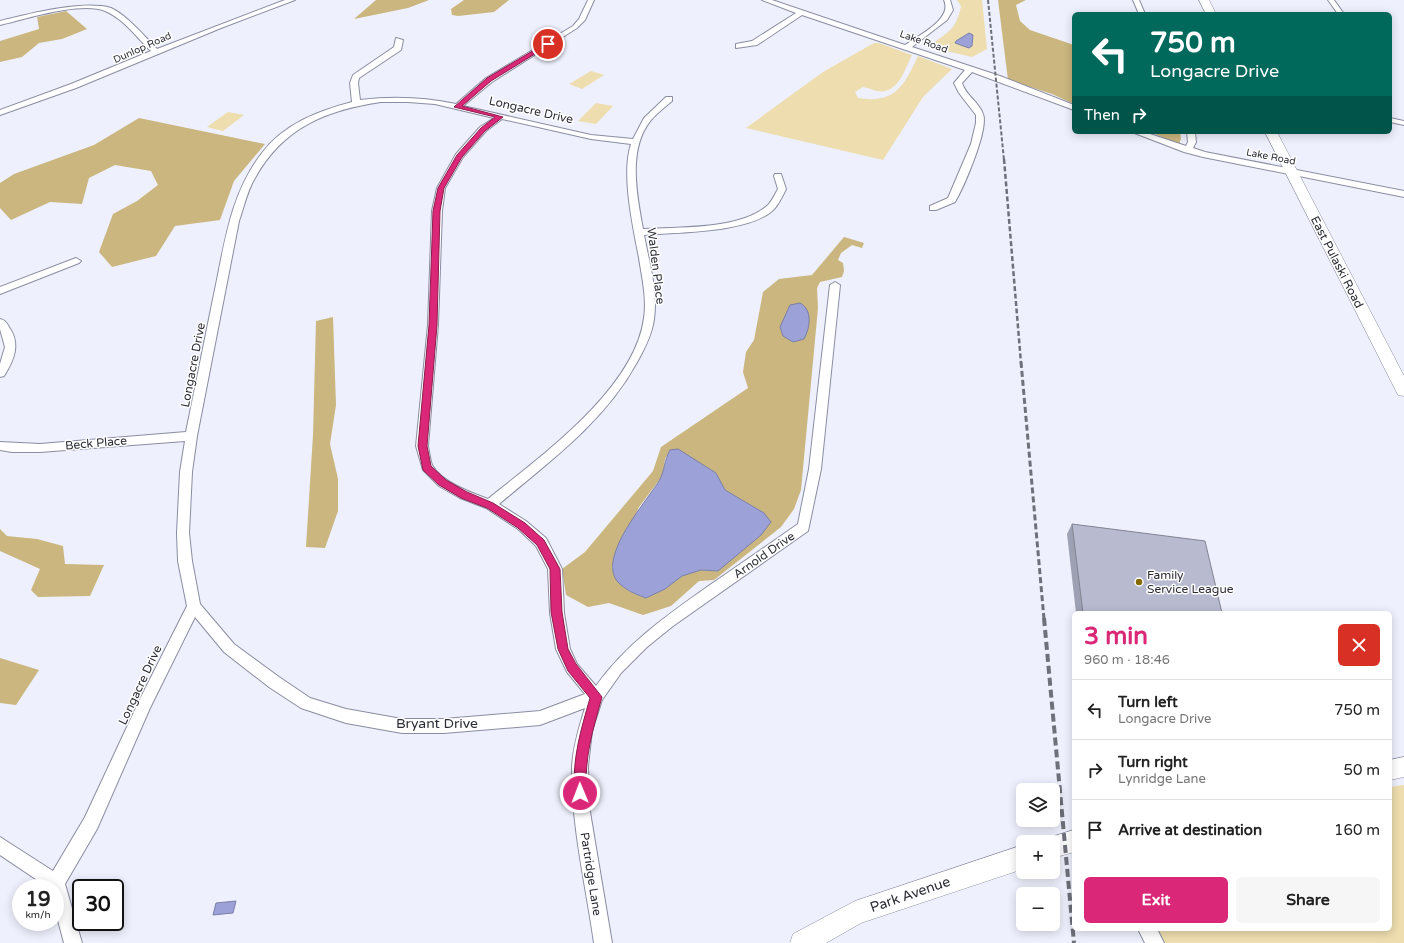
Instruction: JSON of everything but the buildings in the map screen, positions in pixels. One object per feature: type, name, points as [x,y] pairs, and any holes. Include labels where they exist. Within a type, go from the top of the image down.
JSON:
[{"type":"main road","points":[[1204,0],[1210,12]]},
{"type":"main road","name":"East Pulaski Road","points":[[1272,134],[1387,361],[1404,391]]},
{"type":"main road","points":[[1392,770],[1404,767]]},
{"type":"main road","points":[[1060,845],[1072,842]]},
{"type":"main road","name":"Park Avenue","points":[[802,943],[855,913],[1016,859]]},
{"type":"street","name":"Dunlop Road","points":[[0,113],[92,79],[216,26],[292,0]]},
{"type":"street","points":[[457,107],[489,80],[575,27],[582,20],[591,0]]},
{"type":"street","name":"Lake Road","points":[[765,0],[970,69],[1072,107]]},
{"type":"street","points":[[907,47],[945,19],[949,13],[950,5],[947,0]]},
{"type":"street","points":[[1136,0],[1141,12]]},
{"type":"street","points":[[1331,0],[1340,12]]},
{"type":"street","points":[[0,23],[95,2],[114,14],[156,52]]},
{"type":"street","points":[[739,46],[754,42],[802,12]]},
{"type":"street","points":[[356,102],[354,83],[356,77],[398,48],[399,40]]},
{"type":"street","points":[[933,208],[952,200],[976,142],[981,123],[980,115],[960,91],[958,83],[970,69]]},
{"type":"street","name":"Longacre Drive","points":[[58,879],[91,823],[145,704],[194,606],[184,561],[183,533],[186,472],[191,436],[234,221],[250,178],[276,143],[320,114],[356,102],[399,98],[415,99],[457,107],[591,137],[636,142]]},
{"type":"street","name":"Walden Place","points":[[490,505],[560,447],[593,416],[622,380],[640,348],[649,319],[649,287],[645,272],[640,232],[636,216],[632,180],[632,154],[647,120],[669,99]]},
{"type":"street","points":[[500,117],[483,129],[459,156],[441,188],[437,211],[433,325],[422,446],[427,467],[443,483],[464,495],[490,505],[522,525],[541,542],[555,569],[557,612],[563,649],[572,668],[596,697]]},
{"type":"street","points":[[1392,120],[1404,123]]},
{"type":"street","name":"Lake Road","points":[[1142,134],[1187,150],[1404,194]]},
{"type":"street","points":[[1187,150],[1192,142],[1191,134]]},
{"type":"street","points":[[640,232],[735,224],[756,216],[771,206],[782,189],[778,176]]},
{"type":"street","points":[[0,291],[76,261]]},
{"type":"street","name":"Arnold Drive","points":[[596,697],[616,669],[642,643],[668,622],[804,527],[815,469],[835,285]]},
{"type":"street","points":[[0,322],[11,336],[11,350],[0,373]]},
{"type":"street","name":"Beck Place","points":[[0,446],[12,448],[40,448],[191,436]]},
{"type":"street","name":"Bryant Drive","points":[[194,606],[229,648],[274,682],[306,702],[346,716],[402,726],[480,724],[540,718],[596,697]]},
{"type":"street","name":"Partridge Lane","points":[[596,697],[585,730],[580,766],[580,806],[603,943]]},
{"type":"street","points":[[0,845],[50,879]]},
{"type":"street","points":[[64,911],[73,943]]},
{"type":"street","points":[[1148,931],[1155,943]]},
{"type":"shaded area","points":[[376,0],[429,0],[408,8],[354,19]]},
{"type":"shaded area","points":[[464,0],[509,0],[494,12],[458,16],[452,15],[451,9]]},
{"type":"shaded area","points":[[957,0],[982,0],[987,49],[972,57],[934,48],[931,45],[947,33],[957,20],[961,6]]},
{"type":"shaded area","points":[[998,0],[1026,0],[1016,5],[1020,21],[1030,30],[1072,44],[1072,103],[1052,94],[1008,80]]},
{"type":"shaded area","points":[[66,11],[87,29],[62,39],[39,43],[22,57],[0,62],[0,41],[39,29],[37,17]]},
{"type":"shaded area","points":[[874,43],[879,43],[912,55],[902,76],[895,86],[883,91],[863,87],[855,92],[858,98],[871,99],[890,95],[903,84],[918,56],[952,69],[923,97],[883,160],[746,128],[823,72]]},
{"type":"shaded area","points":[[591,71],[604,75],[582,89],[569,84]]},
{"type":"shaded area","points":[[596,103],[613,106],[596,124],[578,121]]},
{"type":"shaded area","points":[[228,112],[244,115],[223,131],[207,127]]},
{"type":"shaded area","points":[[139,118],[265,144],[234,181],[220,220],[175,226],[156,256],[112,267],[99,252],[113,214],[137,201],[158,185],[151,171],[115,165],[89,178],[82,204],[50,202],[11,220],[0,208],[0,183],[14,174],[94,145]]},
{"type":"shaded area","points":[[1155,134],[1180,134],[1181,139],[1179,144]]},
{"type":"shaded area","points":[[844,237],[864,243],[862,248],[852,245],[841,253],[838,260],[843,263],[844,271],[842,277],[820,282],[817,288],[818,308],[801,490],[794,509],[781,527],[714,580],[699,581],[671,606],[643,615],[609,603],[588,607],[566,595],[562,569],[585,552],[653,471],[661,447],[748,388],[743,372],[746,352],[754,340],[763,292],[779,279],[812,275]],"holes":[[[670,450],[678,450],[716,473],[725,490],[764,513],[718,571],[701,570],[682,576],[665,589],[646,598],[633,593],[624,587],[617,579],[612,567],[639,507],[663,475],[665,459]]]},
{"type":"shaded area","points":[[333,317],[336,405],[330,444],[338,479],[338,511],[325,548],[306,547],[313,435],[316,321]]},
{"type":"shaded area","points":[[0,529],[7,536],[37,539],[63,546],[65,564],[104,565],[90,596],[38,597],[31,590],[40,569],[0,551]]},
{"type":"shaded area","points":[[0,658],[39,670],[16,705],[0,703]]},
{"type":"shaded area","points":[[1404,785],[1404,943],[1165,943],[1158,931],[1392,931],[1392,787]]},
{"type":"water","points":[[969,33],[973,35],[972,46],[969,48],[955,43],[956,41]]},
{"type":"water","points":[[800,303],[807,310],[809,315],[809,325],[804,339],[793,342],[783,336],[780,327],[790,305]]},
{"type":"water","points":[[678,449],[716,473],[725,490],[764,513],[771,522],[761,535],[718,571],[701,570],[682,576],[665,589],[646,598],[627,589],[617,581],[613,570],[614,558],[626,530],[659,481],[670,450]]},
{"type":"water","points":[[236,901],[233,913],[213,915],[216,903]]},
{"type":"railway","points":[[988,0],[1004,160]]},
{"type":"railway","points":[[1004,159],[1021,363]]},
{"type":"railway","points":[[1021,362],[1044,619]]},
{"type":"railway","points":[[1044,618],[1072,921]]},
{"type":"railway","points":[[1073,931],[1074,943]]},
{"type":"place","name":"Family Service League","points":[[1139,582]]},
{"type":"route","points":[[548,44],[489,80],[457,107],[500,117],[483,129],[459,156],[441,188],[437,211],[433,325],[422,446],[427,467],[443,483],[464,495],[490,505],[522,525],[541,542],[555,569],[557,612],[563,649],[572,668],[596,697],[585,730],[583,742],[580,766],[580,793]]}]
